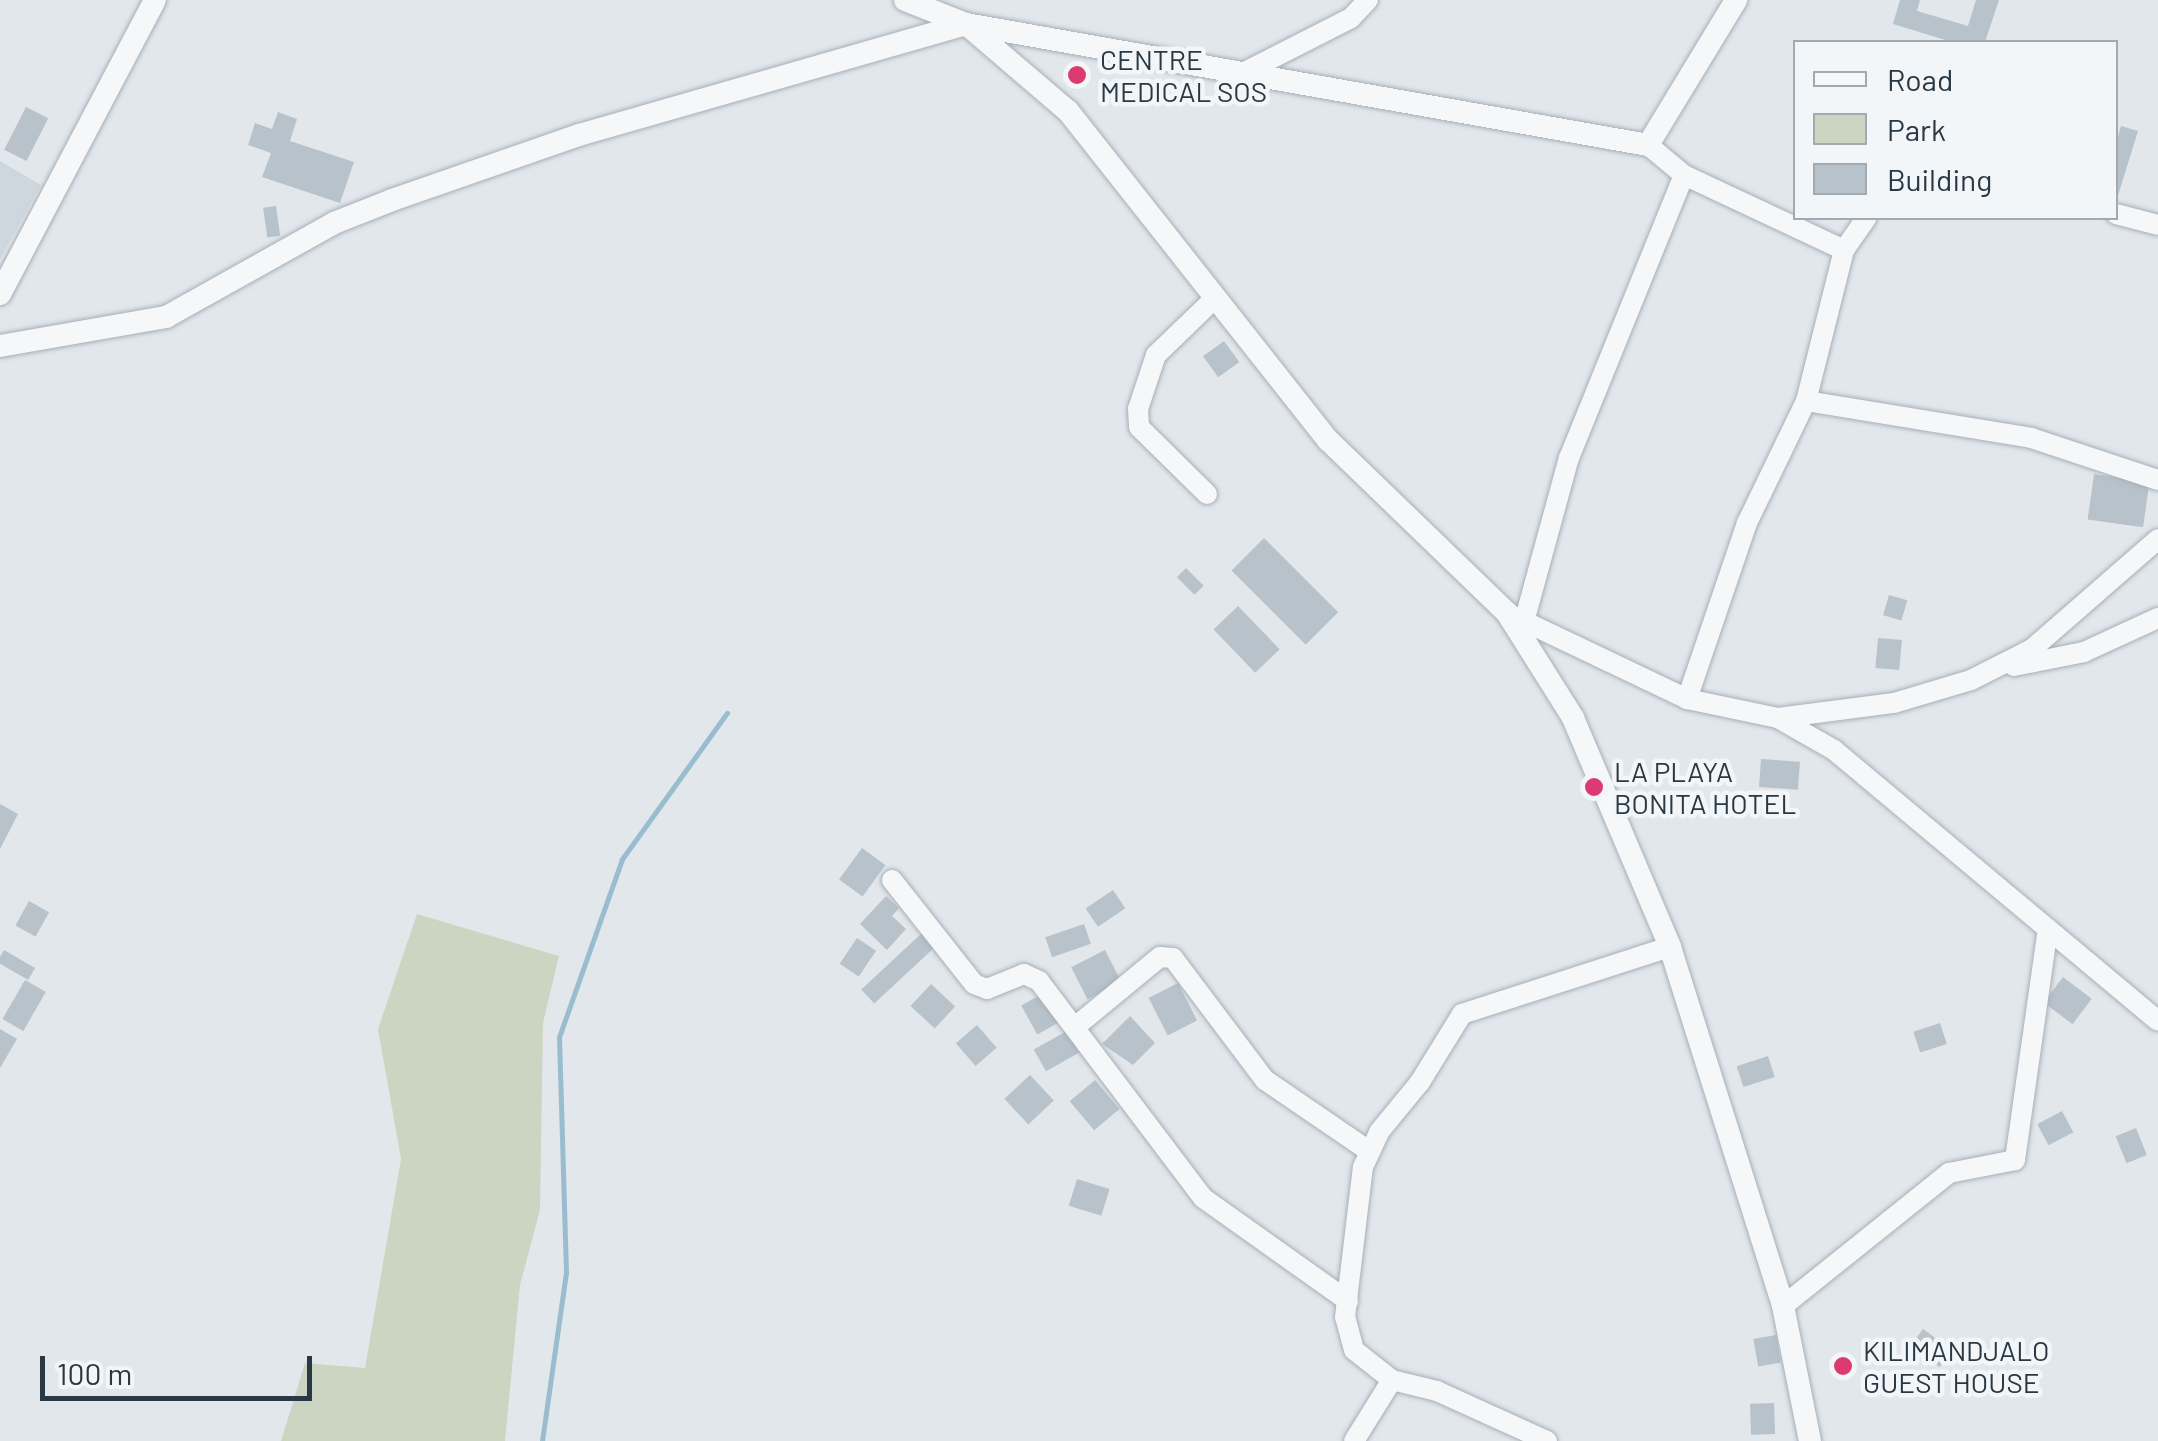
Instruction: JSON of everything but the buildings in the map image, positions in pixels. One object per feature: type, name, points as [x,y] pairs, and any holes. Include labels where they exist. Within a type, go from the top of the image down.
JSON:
[{"type":"street","points":[[0,294],[155,0]]},
{"type":"street","points":[[905,0],[966,24],[1648,144],[1684,175],[1844,250]]},
{"type":"street","points":[[1245,72],[1351,18],[1368,0]]},
{"type":"street","points":[[1648,144],[1736,0]]},
{"type":"street","points":[[966,24],[1068,111],[1213,300],[1328,440],[1516,618],[1573,718],[1670,947],[1783,1306],[1810,1441]]},
{"type":"street","points":[[0,346],[166,317],[334,222],[392,200],[579,135],[966,24]]},
{"type":"street","points":[[1516,618],[1569,458],[1684,175]]},
{"type":"street","points":[[2118,215],[2158,226]]},
{"type":"street","points":[[1687,699],[1746,524],[1806,400],[1844,250],[1865,220]]},
{"type":"street","points":[[1207,494],[1139,428],[1138,409],[1156,354],[1213,300]]},
{"type":"street","points":[[1806,400],[2031,438],[2158,480]]},
{"type":"street","points":[[1986,672],[2032,649],[2139,549],[2158,539]]},
{"type":"street","points":[[1516,618],[1687,699],[1778,718],[1894,703],[1986,672],[2084,652],[2158,618]]},
{"type":"street","points":[[1778,718],[1878,782],[2158,1021]]},
{"type":"street","points":[[892,880],[974,984],[987,989],[1031,976],[1203,1198],[1348,1301]]},
{"type":"street","points":[[1783,1306],[1949,1173],[2016,1160],[2048,929]]},
{"type":"street","points":[[1547,1441],[1438,1390],[1392,1380],[1354,1350],[1348,1301],[1369,1151],[1462,1014],[1670,947]]},
{"type":"street","points":[[1074,1027],[1160,957],[1173,958],[1265,1080],[1369,1151]]},
{"type":"street","points":[[2137,1004],[2158,992]]},
{"type":"street","points":[[1354,1441],[1392,1380]]},
{"type":"shaded area","points":[[0,161],[41,185],[0,259]]},
{"type":"green space","points":[[417,914],[559,956],[543,1023],[540,1210],[520,1285],[505,1441],[281,1441],[305,1363],[365,1368],[401,1159],[378,1029]]},
{"type":"waterway","points":[[542,1441],[566,1273],[559,1037],[622,859],[727,713]]},
{"type":"place","name":"CENTRE MEDICAL SOS","points":[[1077,75]]},
{"type":"place","name":"LA PLAYA BONITA HOTEL","points":[[1594,787]]},
{"type":"place","name":"KILIMANDJALO GUEST HOUSE","points":[[1843,1366]]}]
